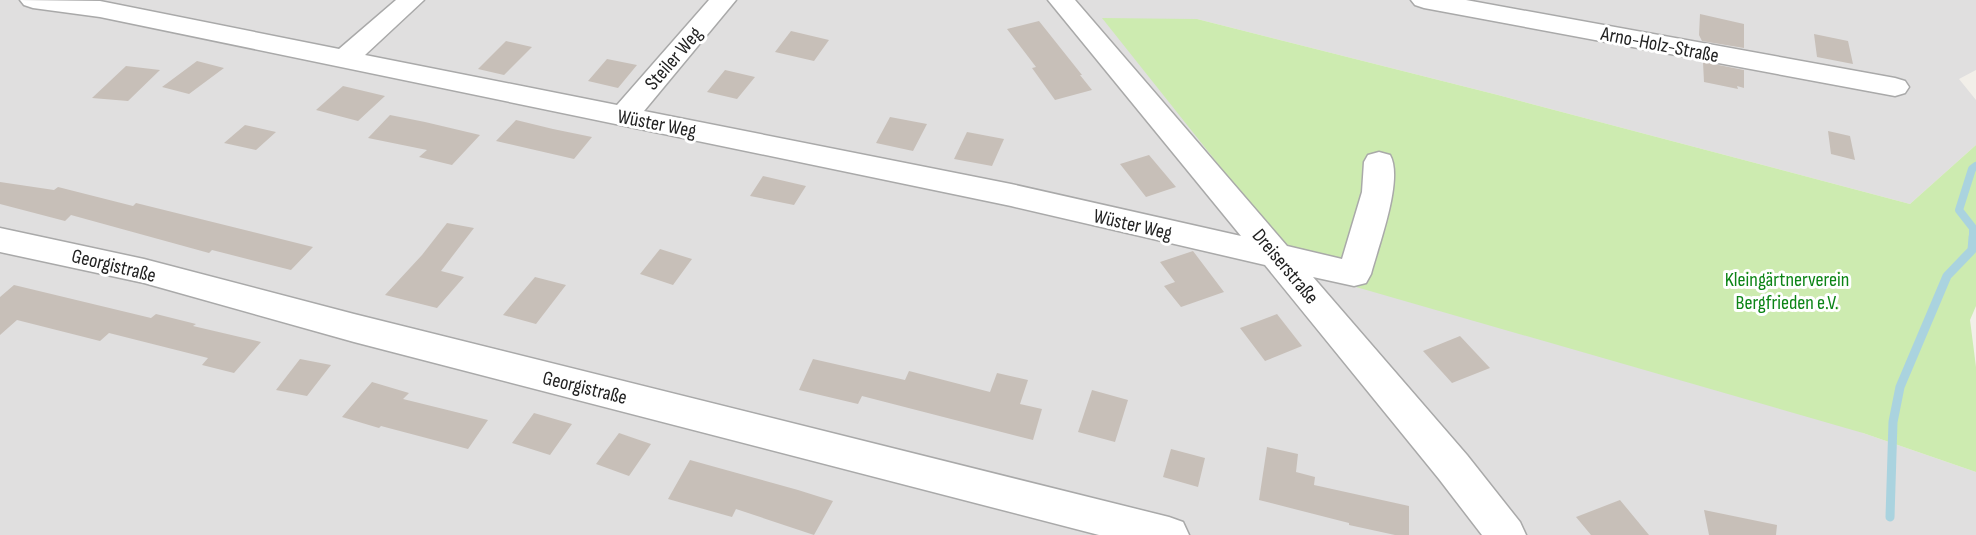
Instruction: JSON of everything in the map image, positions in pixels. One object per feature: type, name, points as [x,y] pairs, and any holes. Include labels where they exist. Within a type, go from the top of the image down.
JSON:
[{"type":"street","name":"Wüster Weg","points":[[33,0],[100,9],[1011,195],[1354,274],[1377,192],[1379,162]]},
{"type":"street","points":[[343,60],[411,0]]},
{"type":"street","name":"Steiler Weg","points":[[623,117],[723,0]]},
{"type":"street","name":"Dreiserstraße","points":[[1063,0],[1453,467],[1506,535]]},
{"type":"street","name":"Arno-Holz-Straße","points":[[1424,0],[1895,87]]},
{"type":"street","name":"Georgistraße","points":[[0,240],[144,271],[354,328],[1170,535]]},
{"type":"shaded area","points":[[0,0],[1976,0],[1976,70],[1959,79],[1976,100],[1976,145],[1910,204],[1498,95],[1197,19],[1863,433],[1976,472],[1976,535],[0,535]]},
{"type":"green space","name":"Kleingärtnerverein Bergfrieden e.V.","points":[[1102,18],[1197,19],[1498,95],[1910,204],[1976,145],[1976,306],[1970,320],[1976,367],[1976,472],[1863,433],[1304,272]]},
{"type":"building","points":[[1700,14],[1744,24],[1744,48],[1702,41],[1699,35]]},
{"type":"building","points":[[1039,21],[1092,90],[1055,100],[1032,68],[1036,67],[1007,29]]},
{"type":"building","points":[[791,31],[829,40],[814,61],[775,52]]},
{"type":"building","points":[[1814,34],[1848,41],[1853,64],[1817,57]]},
{"type":"building","points":[[506,41],[532,47],[504,75],[478,69]]},
{"type":"building","points":[[607,59],[637,65],[618,88],[588,81]]},
{"type":"building","points":[[197,61],[224,68],[189,94],[162,87]]},
{"type":"building","points":[[1703,62],[1744,70],[1744,88],[1737,86],[1738,89],[1704,82]]},
{"type":"building","points":[[126,66],[160,70],[128,101],[92,98]]},
{"type":"building","points":[[725,70],[755,77],[737,99],[707,92]]},
{"type":"building","points":[[343,86],[385,96],[358,121],[316,110]]},
{"type":"building","points":[[390,115],[480,135],[452,165],[419,157],[427,150],[368,138]]},
{"type":"building","points":[[890,117],[927,124],[913,151],[876,143]]},
{"type":"building","points":[[516,120],[592,137],[574,159],[496,141]]},
{"type":"building","points":[[245,125],[276,132],[256,150],[224,143]]},
{"type":"building","points":[[1828,131],[1850,136],[1855,160],[1831,154]]},
{"type":"building","points":[[967,132],[1004,139],[992,166],[954,159]]},
{"type":"building","points":[[1149,155],[1176,187],[1146,197],[1120,164]]},
{"type":"building","points":[[763,176],[806,186],[794,205],[750,196]]},
{"type":"building","points":[[0,182],[54,190],[58,187],[133,206],[136,203],[313,247],[291,270],[212,250],[209,253],[71,215],[65,221],[0,204]]},
{"type":"building","points":[[447,223],[474,228],[441,271],[464,277],[437,308],[385,295],[422,255]]},
{"type":"building","points":[[660,249],[692,259],[673,285],[640,274]]},
{"type":"building","points":[[1193,251],[1224,292],[1181,307],[1164,286],[1175,282],[1160,262]]},
{"type":"building","points":[[535,277],[566,285],[536,324],[503,315]]},
{"type":"building","points":[[14,285],[151,318],[156,314],[196,324],[193,326],[261,342],[234,373],[202,365],[208,358],[109,333],[100,341],[17,320],[0,335],[0,297]]},
{"type":"building","points":[[1277,314],[1302,346],[1265,361],[1240,328]]},
{"type":"building","points":[[1460,336],[1490,368],[1452,383],[1423,351]]},
{"type":"building","points":[[300,359],[331,365],[307,396],[276,390]]},
{"type":"building","points":[[813,359],[905,380],[909,371],[990,392],[997,373],[1028,380],[1020,404],[1042,409],[1033,440],[862,396],[858,404],[799,390]]},
{"type":"building","points":[[372,382],[409,393],[403,399],[488,420],[468,449],[342,417]]},
{"type":"building","points":[[1092,390],[1128,400],[1115,442],[1078,432]]},
{"type":"building","points":[[534,413],[572,424],[550,455],[512,443]]},
{"type":"building","points":[[619,433],[651,444],[629,476],[596,464]]},
{"type":"building","points":[[1267,447],[1298,454],[1296,472],[1315,477],[1314,485],[1409,506],[1409,535],[1395,535],[1349,525],[1349,523],[1259,500]]},
{"type":"building","points":[[1171,449],[1205,458],[1198,487],[1163,477]]},
{"type":"building","points":[[690,460],[833,501],[814,535],[736,509],[732,517],[668,499]]},
{"type":"building","points":[[1620,500],[1649,535],[1591,535],[1576,517]]},
{"type":"building","points":[[1704,510],[1777,525],[1776,535],[1709,535]]},
{"type":"waterway","points":[[1973,237],[1973,228],[1959,210],[1972,169],[1976,166]]},
{"type":"waterway","points":[[1890,517],[1893,422],[1900,387],[1947,276],[1972,250],[1973,237]]}]
